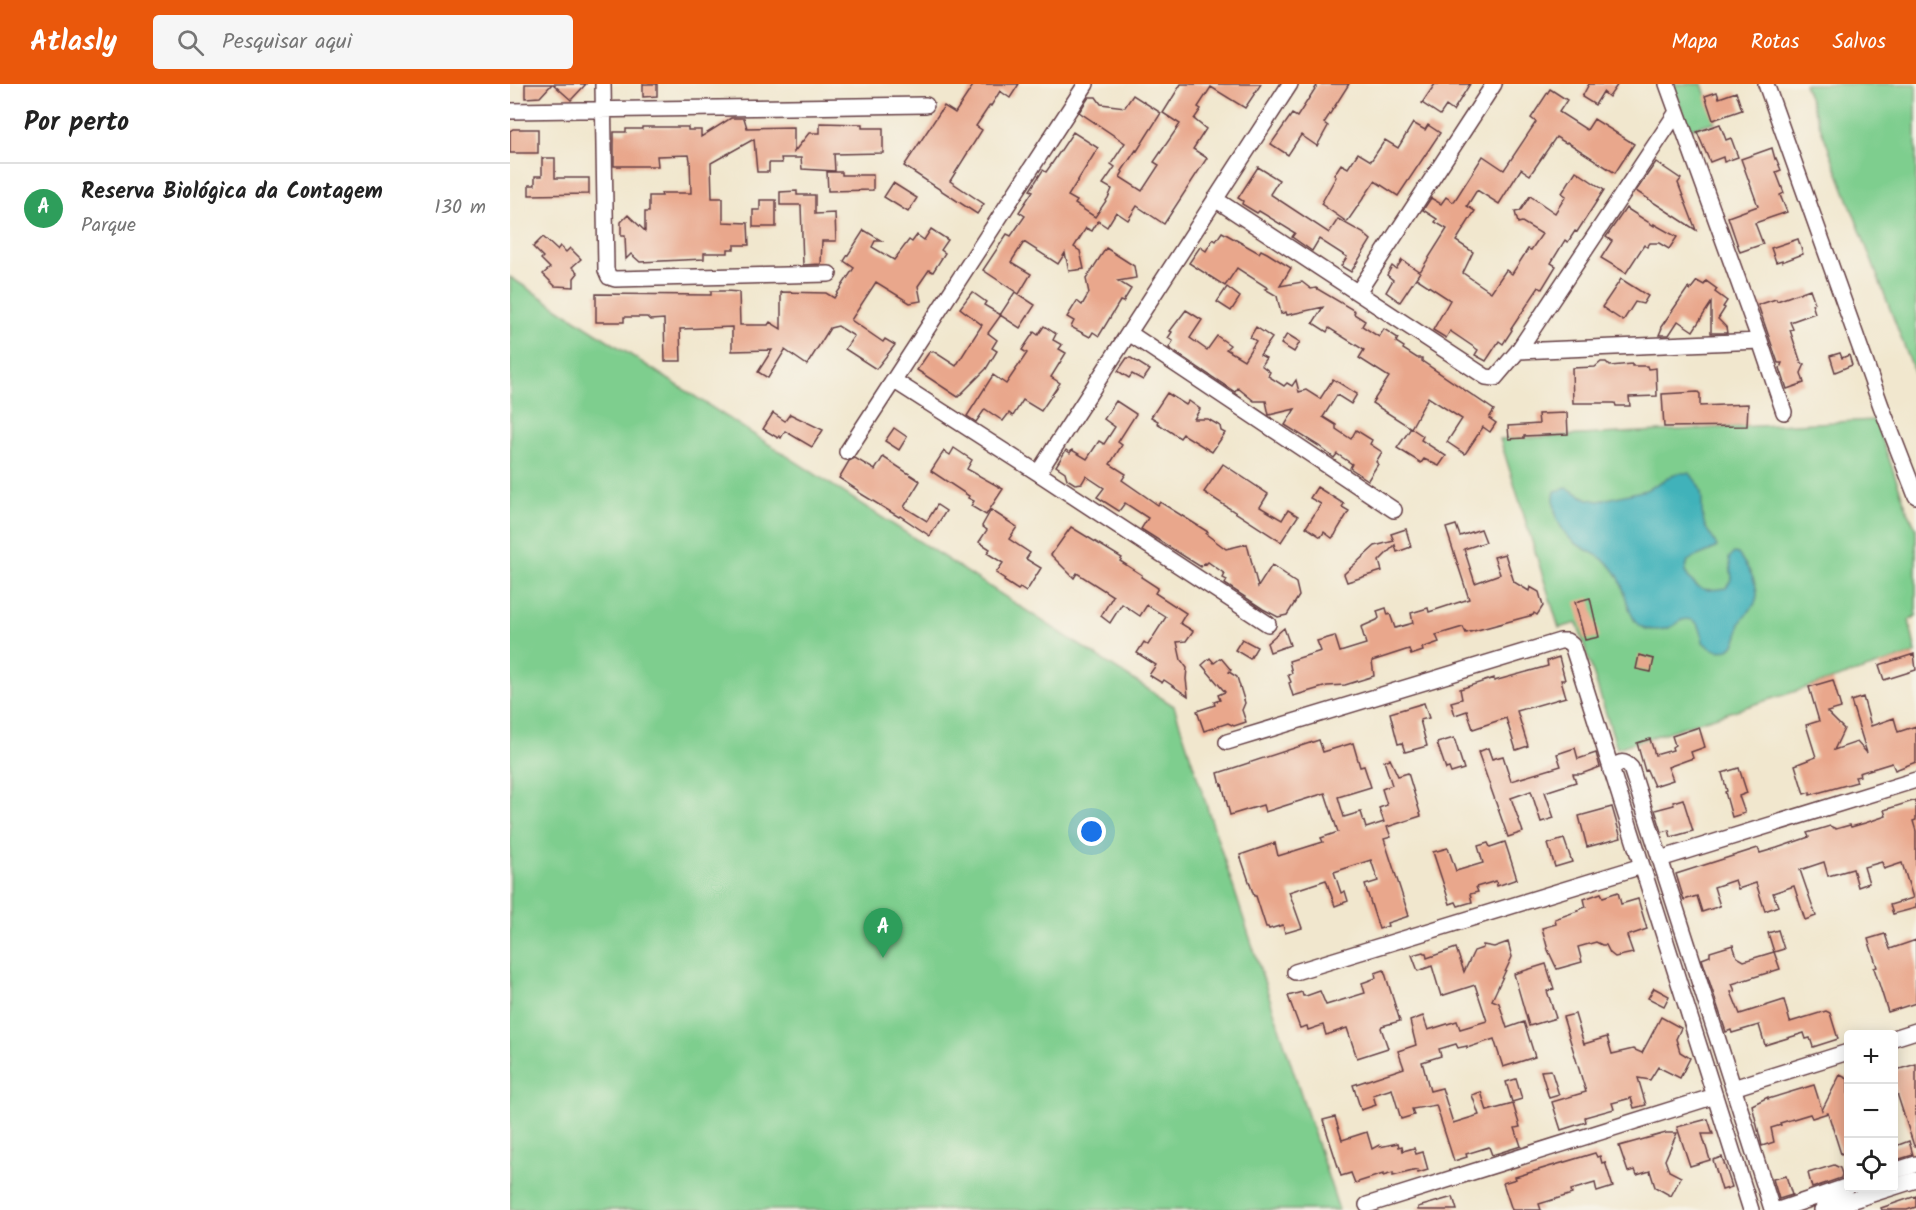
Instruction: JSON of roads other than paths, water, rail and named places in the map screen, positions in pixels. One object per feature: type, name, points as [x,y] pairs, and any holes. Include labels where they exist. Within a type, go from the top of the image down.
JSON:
[{"type":"street","points":[[603,84],[606,270],[609,277],[615,279],[829,274]]},
{"type":"street","points":[[847,452],[1086,84]]},
{"type":"street","points":[[1038,472],[1290,84]]},
{"type":"street","points":[[1358,292],[1494,84]]},
{"type":"street","points":[[1667,84],[1784,412]]},
{"type":"street","points":[[1766,84],[1881,406],[1916,496]]},
{"type":"street","points":[[510,111],[926,105]]},
{"type":"street","points":[[1215,199],[1486,377],[1495,378],[1518,351],[1677,112]]},
{"type":"street","points":[[1129,333],[1394,510]]},
{"type":"street","points":[[1518,351],[1760,341]]},
{"type":"street","points":[[893,380],[1038,472],[1268,624]]},
{"type":"street","points":[[1227,742],[1560,641],[1567,641],[1572,645],[1751,1210]]},
{"type":"street","points":[[1611,771],[1622,762],[1626,762],[1631,768],[1771,1210],[1844,1187]]},
{"type":"street","points":[[1660,859],[1916,780]]},
{"type":"street","points":[[1295,972],[1642,866]]},
{"type":"street","points":[[1680,983],[1697,977]]},
{"type":"street","points":[[1898,1036],[1916,1031]]},
{"type":"street","points":[[1733,1088],[1844,1053]]},
{"type":"street","points":[[1368,1205],[1715,1096]]},
{"type":"street","points":[[1898,1169],[1916,1164]]},
{"type":"street","points":[[1898,1186],[1916,1180]]},
{"type":"street","points":[[1822,1210],[1878,1192]]},
{"type":"water","points":[[1677,473],[1689,473],[1699,487],[1705,526],[1717,547],[1688,561],[1685,572],[1689,578],[1702,589],[1726,588],[1732,578],[1729,558],[1734,553],[1738,554],[1755,584],[1757,599],[1740,624],[1736,642],[1728,649],[1713,649],[1703,642],[1698,625],[1692,620],[1682,620],[1659,630],[1647,629],[1636,623],[1621,581],[1614,570],[1569,538],[1555,512],[1555,491],[1567,488],[1588,499],[1599,501],[1646,490]]},
{"type":"place","name":"Reserva Biológica da Contagem","points":[[883,958]]}]
